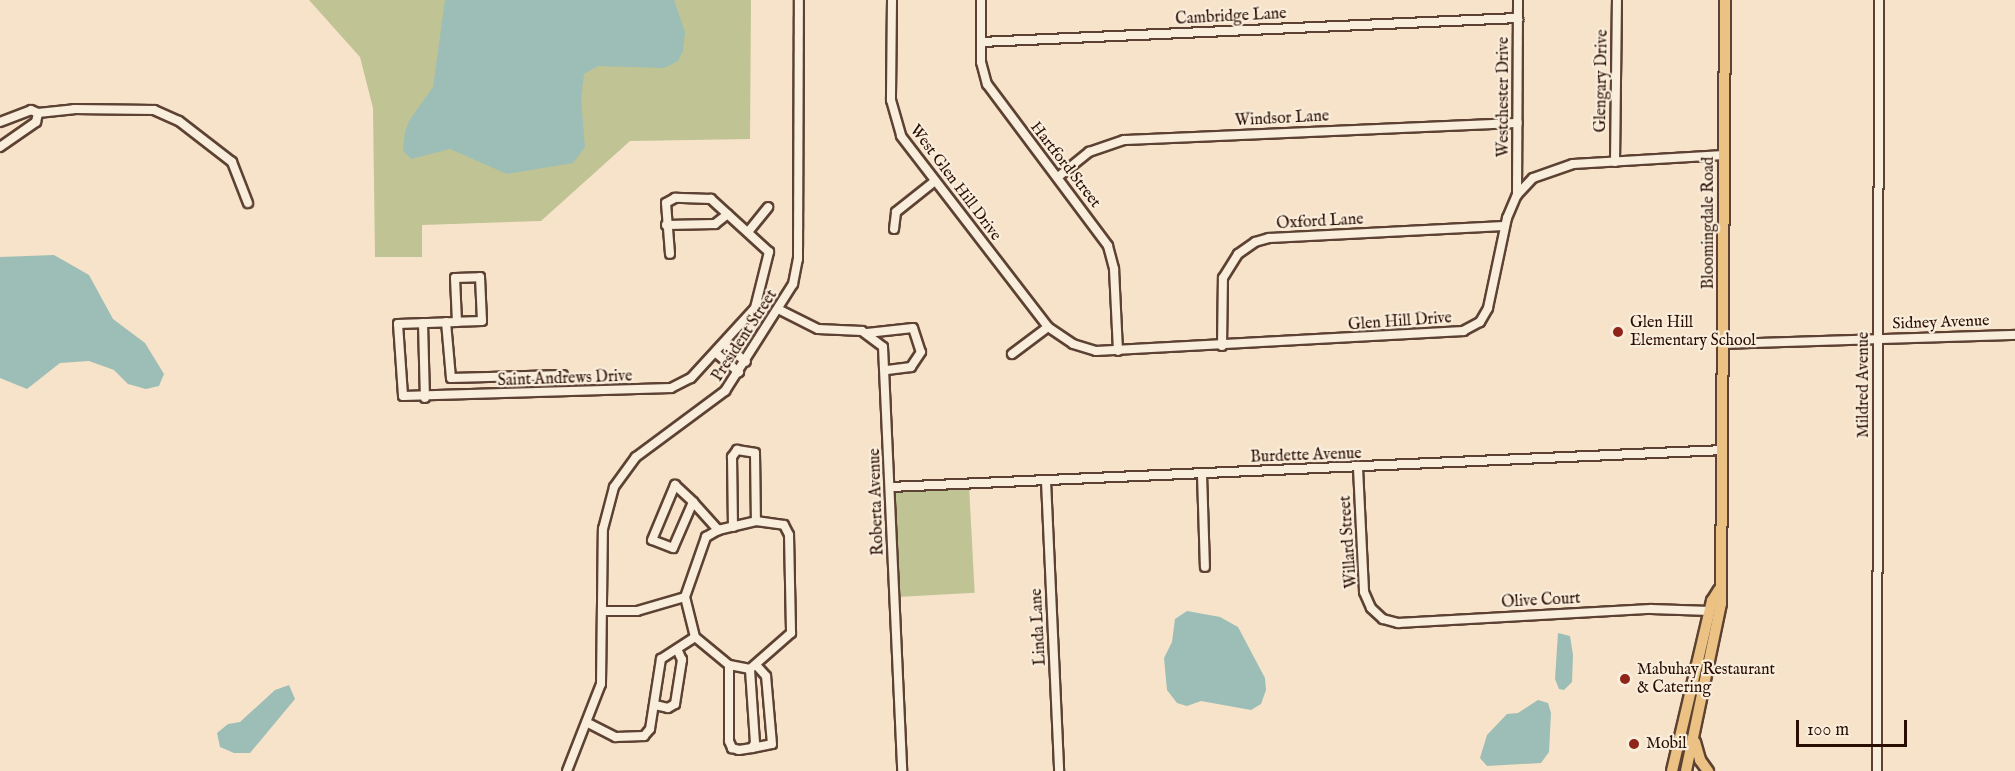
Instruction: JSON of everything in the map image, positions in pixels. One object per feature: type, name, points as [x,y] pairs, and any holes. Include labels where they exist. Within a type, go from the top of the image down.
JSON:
[{"type":"main road","name":"Bloomingdale Road","points":[[1686,771],[1719,621],[1723,450],[1725,0]]},
{"type":"main road","name":"Bloomingdale Road","points":[[1672,771],[1710,611],[1719,590]]},
{"type":"main road","points":[[1695,738],[1700,760],[1708,771]]},
{"type":"street","name":"President Street","points":[[567,771],[588,723],[601,684],[603,529],[614,487],[636,457],[713,403],[746,362],[780,310],[793,285],[798,259],[800,0]]},
{"type":"street","name":"West Glen Hill Drive","points":[[892,0],[893,117],[901,136],[1048,327]]},
{"type":"street","name":"Hartford Street","points":[[981,0],[984,72],[992,93],[1058,177],[1108,246],[1114,269],[1118,351]]},
{"type":"street","name":"Westchester Drive","points":[[1517,195],[1518,0]]},
{"type":"street","name":"Glengary Drive","points":[[1615,162],[1617,0]]},
{"type":"street","name":"Mildred Avenue","points":[[1877,771],[1879,0]]},
{"type":"street","name":"Cambridge Lane","points":[[981,42],[1518,18]]},
{"type":"street","points":[[0,122],[31,110],[38,113],[132,108],[169,116],[232,162],[248,203]]},
{"type":"street","points":[[0,147],[36,122],[38,113]]},
{"type":"street","name":"Windsor Lane","points":[[1058,177],[1098,147],[1124,140],[1518,123]]},
{"type":"street","name":"Glen Hill Drive","points":[[1048,327],[1080,347],[1118,351],[1463,331],[1480,322],[1488,308],[1505,226],[1517,195],[1542,172],[1573,164],[1724,155]]},
{"type":"street","points":[[894,229],[896,212],[935,181]]},
{"type":"street","points":[[670,254],[666,203],[671,198],[706,198],[748,232],[768,207]]},
{"type":"street","points":[[666,225],[715,225],[728,214]]},
{"type":"street","name":"Oxford Lane","points":[[1222,346],[1223,278],[1238,254],[1255,242],[1269,238],[1505,226]]},
{"type":"street","name":"Saint Andrews Drive","points":[[423,323],[398,324],[403,396],[425,398],[671,388],[691,378],[716,353],[760,301],[762,275],[770,252],[748,232]]},
{"type":"street","points":[[425,398],[423,323],[446,322],[457,322],[482,321],[480,278],[455,279],[457,322]]},
{"type":"street","points":[[780,310],[818,329],[867,333],[913,328],[921,352],[911,367],[887,370]]},
{"type":"street","points":[[446,322],[451,378],[563,375]]},
{"type":"street","points":[[1012,354],[1048,327]]},
{"type":"street","name":"Roberta Avenue","points":[[867,333],[884,347],[887,370],[902,771]]},
{"type":"street","name":"Sidney Avenue","points":[[1723,344],[2015,335]]},
{"type":"street","points":[[724,344],[746,362]]},
{"type":"street","points":[[716,353],[739,372]]},
{"type":"street","points":[[734,527],[732,457],[737,450],[755,453],[756,521]]},
{"type":"street","name":"Burdette Avenue","points":[[890,487],[1723,450]]},
{"type":"street","name":"Willard Street","points":[[1358,468],[1364,592],[1375,613]]},
{"type":"street","points":[[1202,474],[1205,567]]},
{"type":"street","name":"Linda Lane","points":[[1046,481],[1059,771]]},
{"type":"street","points":[[693,502],[673,548],[652,540],[675,485],[693,502],[718,530]]},
{"type":"street","points":[[729,665],[729,741],[732,748],[752,748],[768,748],[772,744],[766,676],[753,667],[729,665],[695,637],[685,597],[706,537],[718,530],[756,521],[784,525],[789,534],[792,586],[789,637],[753,667],[752,748]]},
{"type":"street","points":[[602,611],[637,611],[685,597]]},
{"type":"street","name":"Olive Court","points":[[1375,613],[1398,623],[1651,609],[1710,611]]},
{"type":"street","points":[[588,723],[616,737],[637,738],[650,729],[660,659],[695,637]]},
{"type":"street","points":[[655,705],[668,708],[675,704],[682,660],[677,649]]},
{"type":"green space","points":[[309,0],[751,0],[750,139],[630,141],[541,221],[422,225],[422,257],[375,257],[373,108],[360,57]]},
{"type":"green space","points":[[969,485],[975,593],[898,597],[892,489]]},
{"type":"water","points":[[445,0],[674,0],[685,32],[683,51],[678,61],[664,68],[598,66],[584,74],[581,99],[585,147],[573,163],[507,174],[450,149],[411,159],[403,151],[405,132],[409,121],[433,87]]},
{"type":"water","points":[[54,255],[89,275],[113,319],[145,343],[164,374],[159,386],[146,389],[128,384],[114,370],[89,361],[60,363],[27,389],[0,378],[0,257]]},
{"type":"water","points":[[1187,611],[1220,617],[1238,627],[1265,678],[1266,690],[1261,704],[1251,710],[1201,701],[1187,706],[1177,703],[1167,690],[1164,658],[1172,642],[1175,619]]},
{"type":"water","points":[[1558,633],[1570,636],[1573,655],[1572,682],[1564,690],[1559,689],[1555,679]]},
{"type":"water","points":[[289,685],[295,699],[250,753],[234,753],[220,747],[217,733],[228,724],[240,722],[275,690]]},
{"type":"water","points":[[1538,700],[1548,703],[1551,713],[1549,752],[1541,763],[1487,766],[1480,758],[1487,735],[1507,714],[1518,713]]},
{"type":"place","name":"Glen Hill Elementary School","points":[[1618,332]]},
{"type":"place","name":"Mabuhay Restaurant & Catering","points":[[1625,679]]},
{"type":"place","name":"Mobil","points":[[1634,744]]}]
